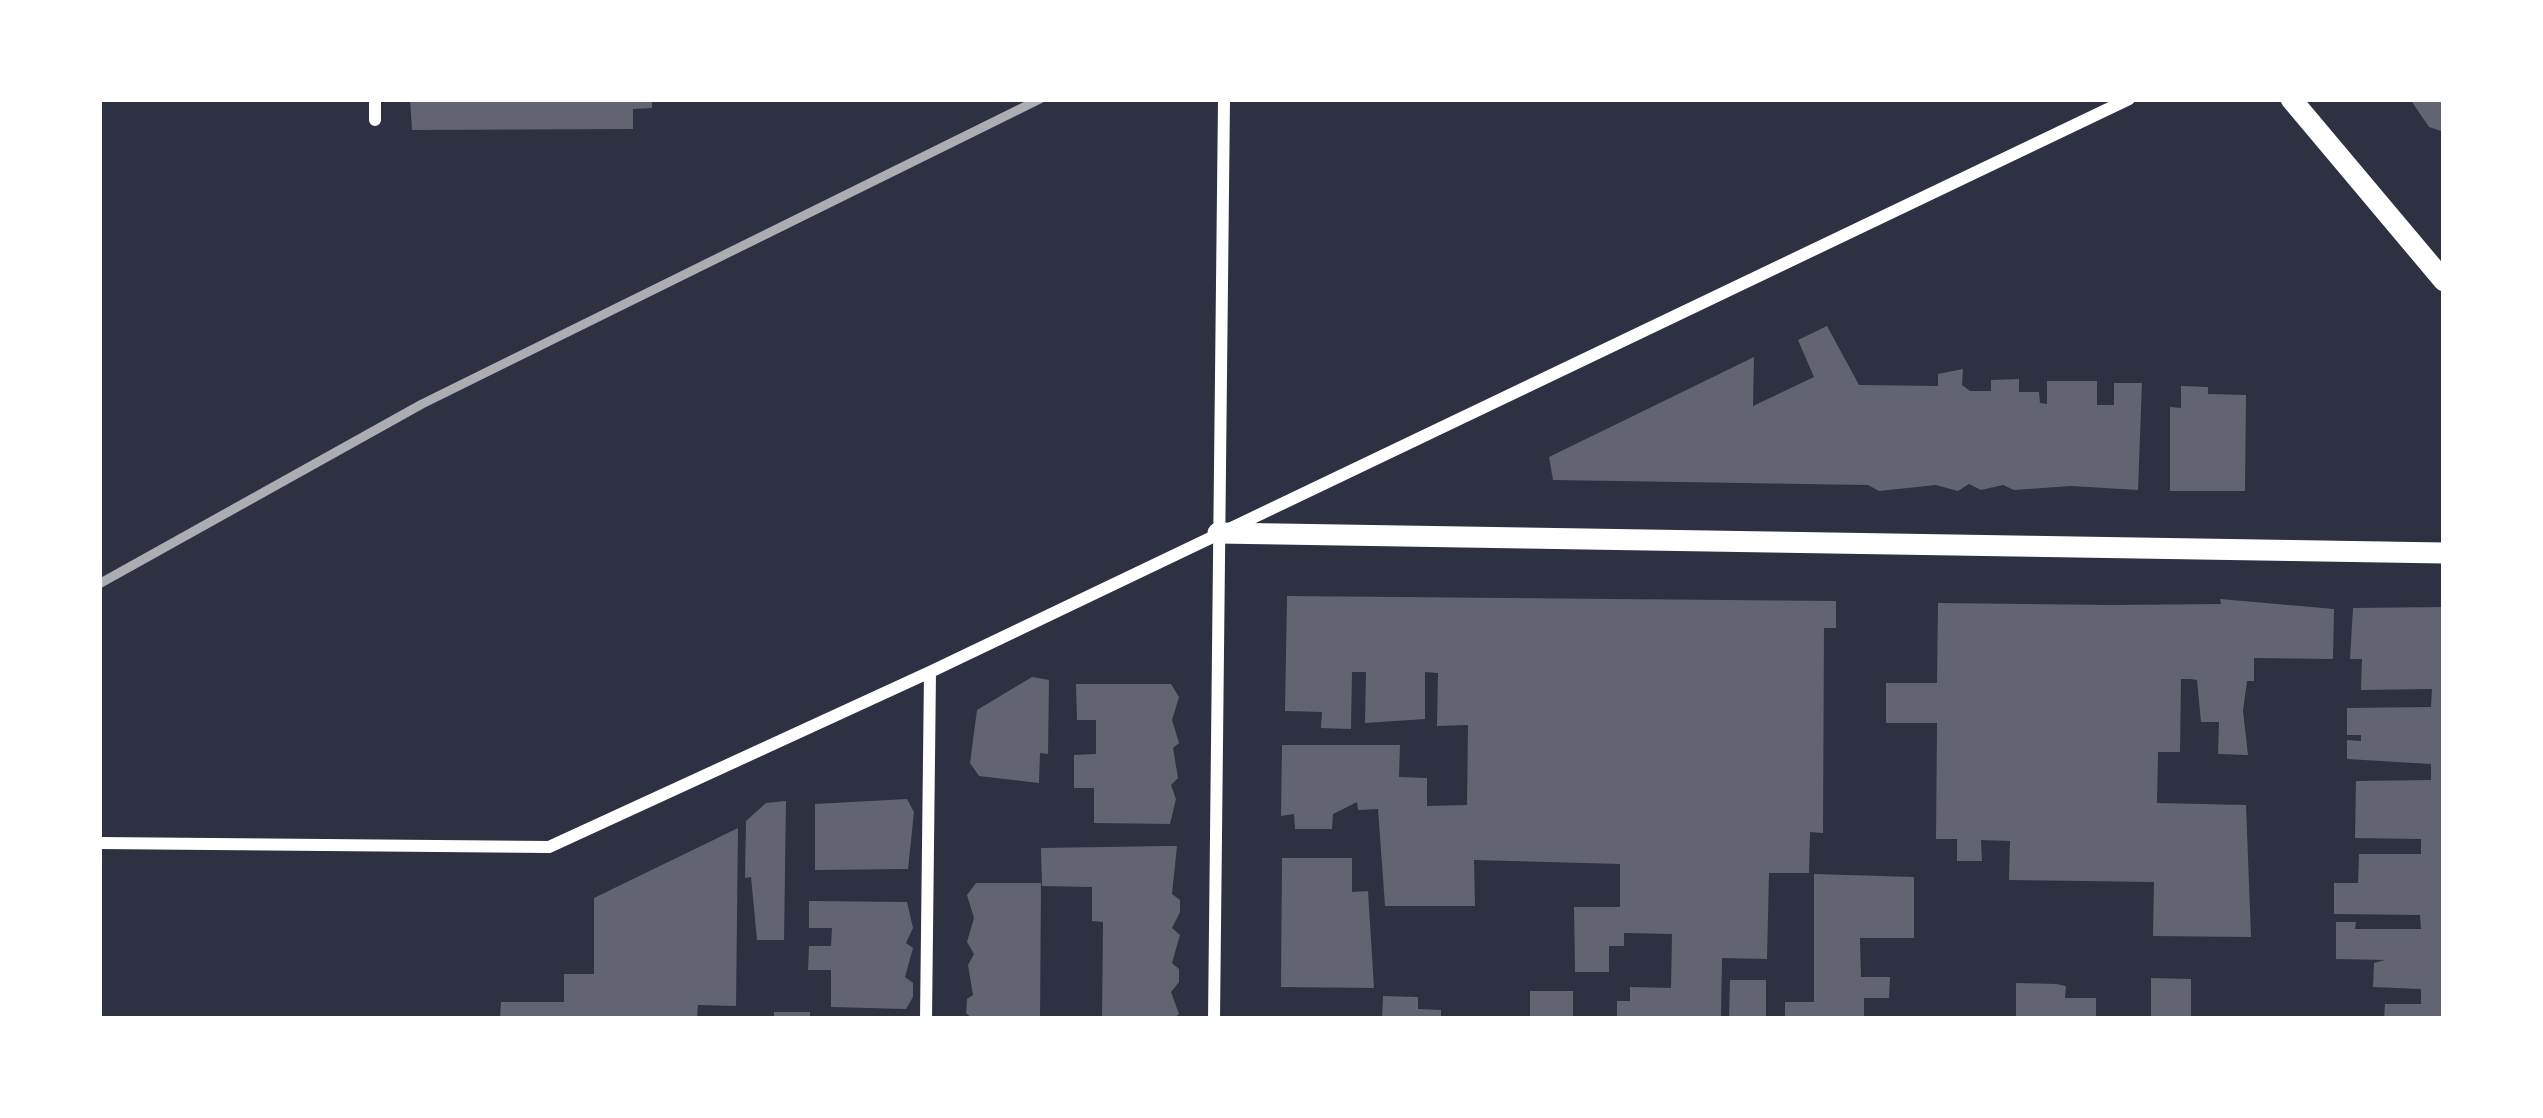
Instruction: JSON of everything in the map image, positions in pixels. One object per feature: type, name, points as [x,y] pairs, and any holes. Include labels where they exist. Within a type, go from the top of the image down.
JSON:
[{"type":"street","points":[[375,99],[375,119]]},
{"type":"street","points":[[1214,1019],[1224,99]]},
{"type":"street","points":[[99,843],[549,847],[930,672],[2129,99]]},
{"type":"street","points":[[2291,99],[2444,281]]},
{"type":"street","points":[[1218,533],[2444,553]]},
{"type":"street","points":[[926,1019],[930,672]]},
{"type":"building","points":[[410,99],[652,99],[652,108],[633,109],[633,129],[412,130]]},
{"type":"building","points":[[2410,99],[2444,99],[2444,132],[2429,127]]},
{"type":"building","points":[[1827,326],[1859,385],[1938,386],[1938,374],[1963,369],[1962,385],[1970,391],[1991,391],[1991,380],[2019,379],[2019,392],[2039,392],[2040,403],[2047,404],[2047,381],[2097,381],[2097,405],[2114,405],[2114,383],[2142,383],[2138,490],[2071,486],[2014,490],[2003,485],[1981,490],[1969,484],[1958,491],[1936,485],[1879,491],[1868,485],[1553,480],[1549,457],[1754,357],[1753,406],[1814,377],[1798,340]]},
{"type":"building","points":[[2181,386],[2208,387],[2208,394],[2246,395],[2245,491],[2170,491],[2170,407],[2181,408]]},
{"type":"building","points":[[1287,596],[1836,601],[1836,628],[1824,628],[1823,833],[1810,832],[1809,873],[1769,873],[1767,959],[1722,958],[1721,1019],[1617,1019],[1617,1001],[1630,1001],[1630,987],[1671,988],[1672,934],[1624,933],[1624,946],[1609,946],[1609,972],[1575,972],[1574,907],[1620,907],[1620,864],[1474,860],[1475,906],[1385,906],[1378,809],[1358,810],[1357,802],[1333,814],[1332,829],[1295,829],[1294,814],[1281,816],[1282,745],[1400,745],[1399,777],[1427,778],[1427,806],[1467,805],[1468,725],[1437,726],[1438,673],[1425,672],[1425,719],[1365,723],[1366,672],[1352,672],[1351,729],[1321,728],[1322,712],[1285,711]]},
{"type":"building","points":[[2220,599],[2334,609],[2333,659],[2254,658],[2254,681],[2247,681],[2243,711],[2248,755],[2218,754],[2219,722],[2201,722],[2197,680],[2190,679],[2181,679],[2180,752],[2158,752],[2157,803],[2246,805],[2251,937],[2153,936],[2154,882],[2009,880],[2010,841],[1981,840],[1982,861],[1957,861],[1957,839],[1936,839],[1937,723],[1886,723],[1886,683],[1937,683],[1938,603],[2221,604]]},
{"type":"building","points":[[2444,607],[2444,1019],[2384,1019],[2385,1004],[2421,1004],[2421,989],[2373,987],[2374,963],[2385,960],[2336,959],[2336,922],[2356,922],[2355,929],[2421,929],[2420,915],[2334,914],[2334,883],[2358,883],[2359,854],[2421,854],[2421,839],[2355,838],[2356,781],[2431,780],[2431,764],[2347,759],[2347,740],[2361,741],[2361,735],[2347,735],[2347,708],[2431,707],[2432,689],[2361,690],[2362,659],[2350,659],[2353,608]]},
{"type":"building","points":[[1032,677],[1049,680],[1048,754],[1040,753],[1039,783],[979,776],[970,763],[977,710]]},
{"type":"building","points":[[1076,684],[1171,684],[1179,697],[1172,720],[1179,743],[1173,748],[1178,778],[1171,785],[1176,799],[1170,824],[1094,823],[1094,788],[1074,788],[1074,755],[1096,754],[1096,720],[1077,720]]},
{"type":"building","points":[[907,799],[914,812],[908,869],[815,870],[815,804]]},
{"type":"building","points":[[786,801],[784,940],[757,940],[751,877],[745,878],[746,821],[766,803]]},
{"type":"building","points":[[738,828],[736,1006],[698,1005],[697,1019],[500,1019],[501,1002],[564,1002],[564,974],[594,974],[594,898]]},
{"type":"building","points":[[1177,846],[1172,894],[1180,900],[1180,912],[1172,928],[1180,935],[1172,963],[1179,969],[1179,982],[1171,992],[1179,1014],[1174,1019],[1102,1019],[1103,922],[1092,921],[1092,887],[1042,886],[1041,848]]},
{"type":"building","points":[[1282,858],[1352,858],[1352,892],[1368,891],[1374,988],[1281,987]]},
{"type":"building","points":[[1814,874],[1914,877],[1914,938],[1860,938],[1861,977],[1890,977],[1889,998],[1864,998],[1864,1019],[1785,1019],[1785,1002],[1814,1002]]},
{"type":"building","points":[[976,883],[1041,883],[1040,1019],[973,1019],[966,1013],[967,999],[973,995],[968,965],[974,954],[967,942],[974,918],[967,895]]},
{"type":"building","points":[[809,901],[907,902],[913,928],[906,943],[913,948],[905,977],[913,983],[913,997],[906,1009],[831,1007],[831,970],[808,970],[809,946],[831,946],[832,928],[809,928]]},
{"type":"building","points":[[2151,978],[2191,979],[2191,1019],[2151,1019]]},
{"type":"building","points":[[1730,980],[1766,980],[1766,1019],[1729,1019]]},
{"type":"building","points":[[2016,983],[2056,984],[2066,986],[2065,998],[2096,998],[2096,1019],[2016,1019]]},
{"type":"building","points":[[1530,991],[1573,991],[1573,1019],[1530,1019]]},
{"type":"building","points":[[1383,996],[1418,997],[1418,1009],[1441,1010],[1441,1019],[1382,1019]]},
{"type":"building","points":[[774,1012],[810,1012],[810,1019],[774,1019]]},
{"type":"railway","points":[[99,584],[422,404],[1040,99]]}]
